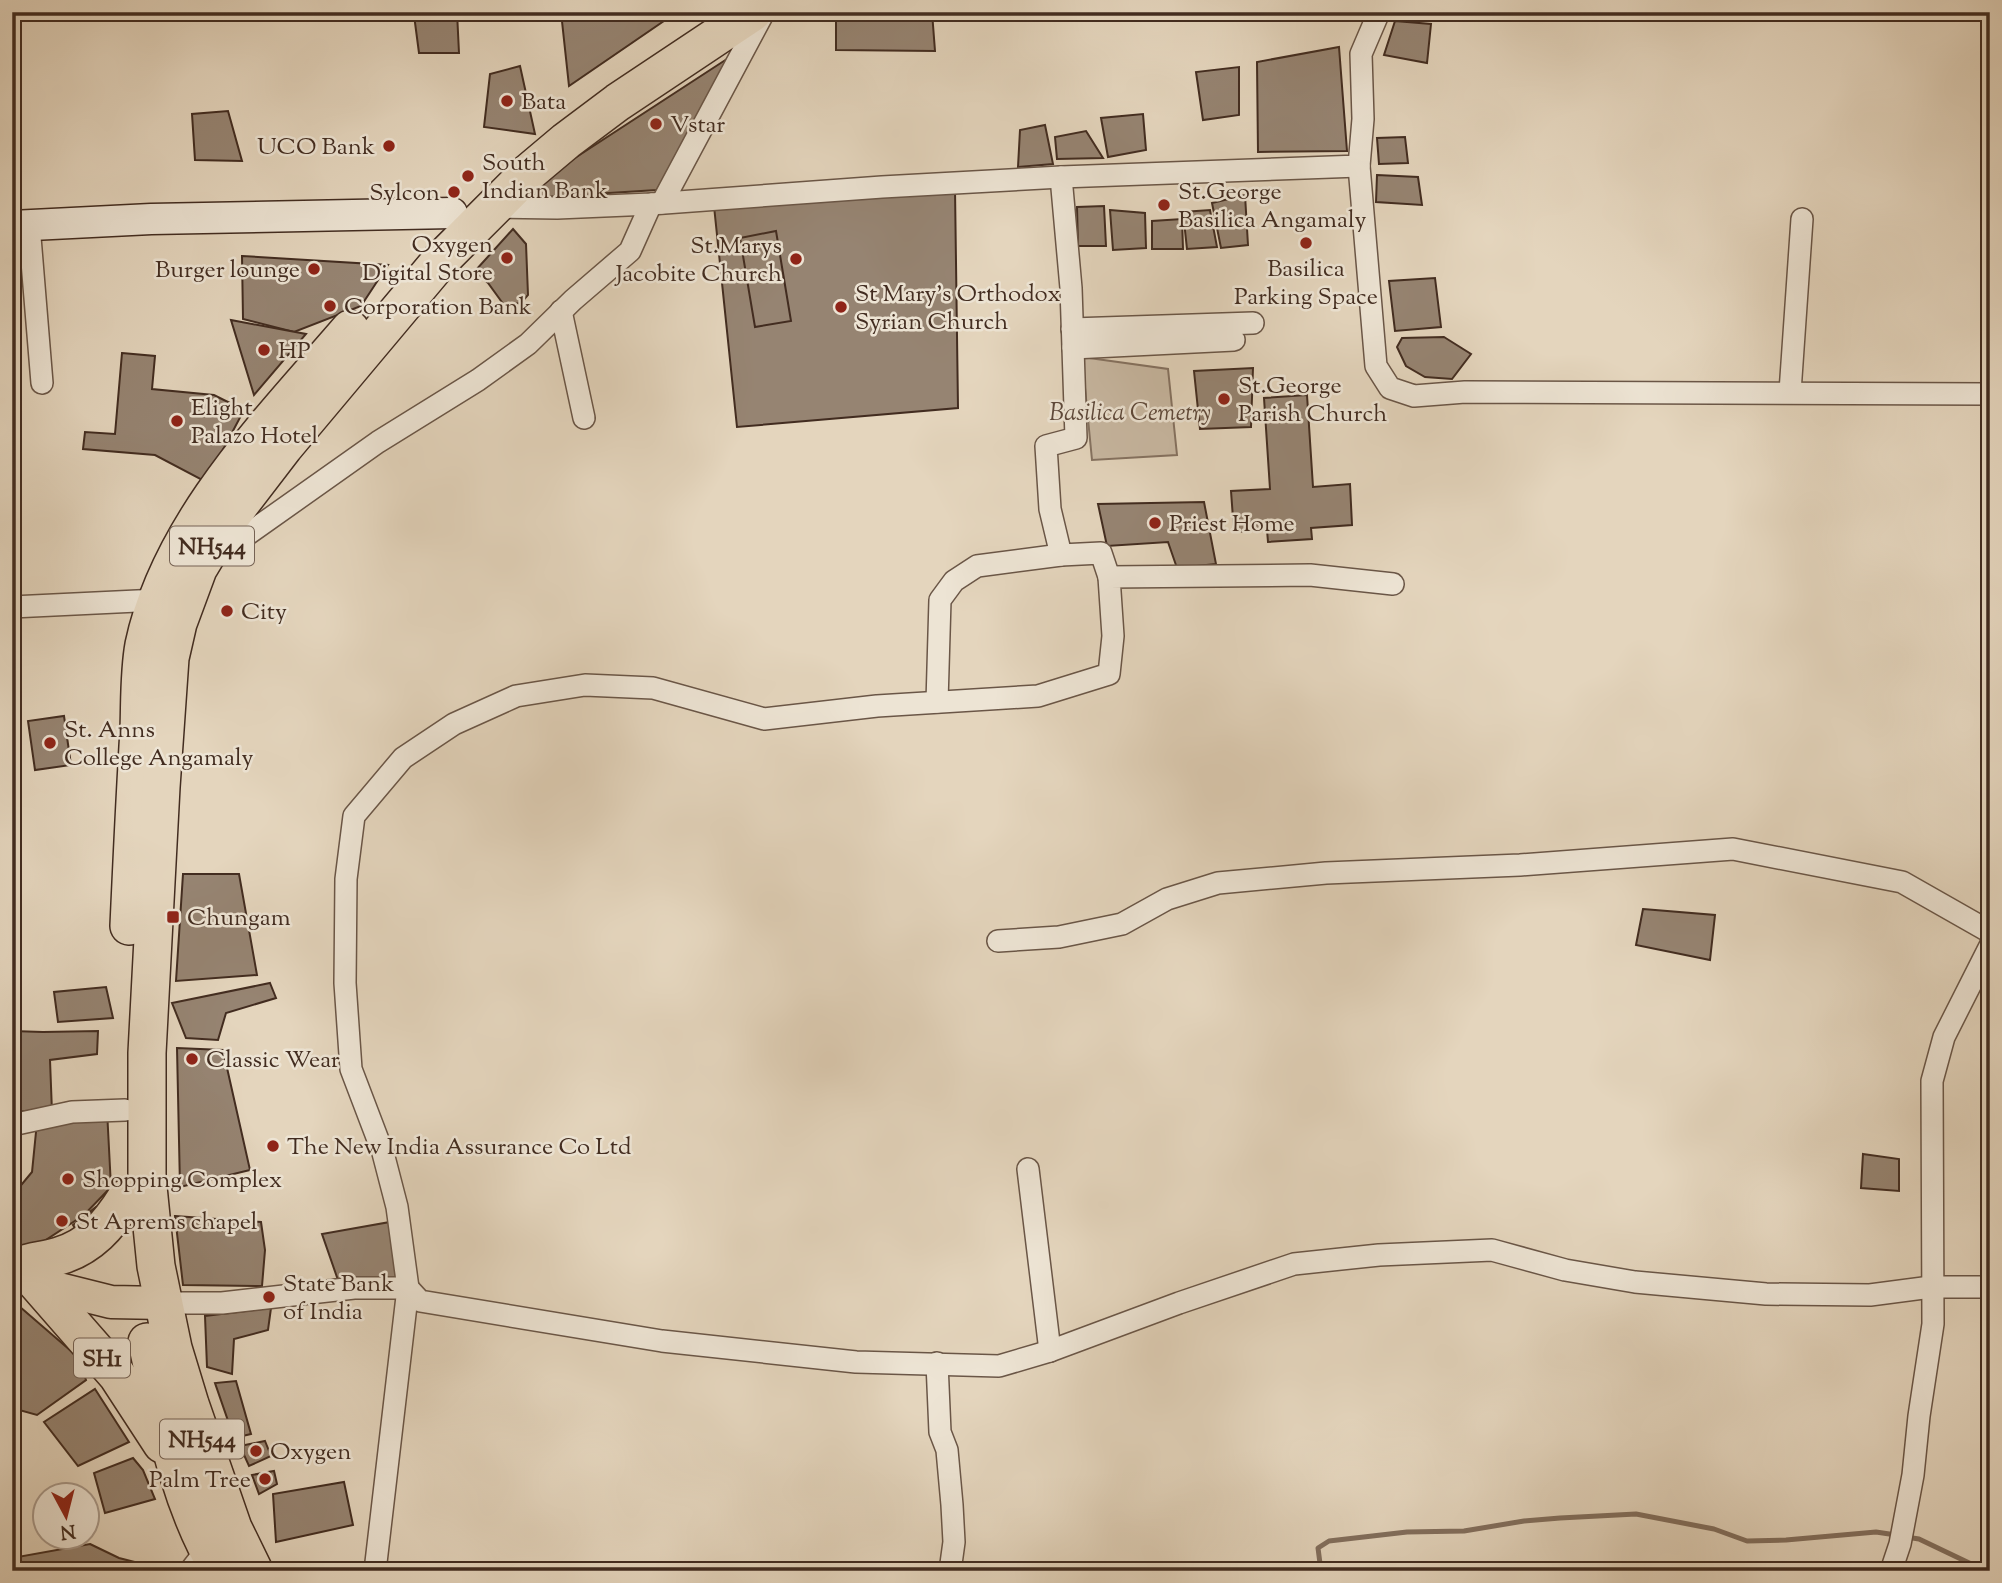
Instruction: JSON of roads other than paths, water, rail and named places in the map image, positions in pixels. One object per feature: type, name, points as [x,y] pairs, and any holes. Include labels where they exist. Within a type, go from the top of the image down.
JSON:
[{"type":"highway","name":"NH544","points":[[206,1563],[162,1418],[149,1295],[125,1198],[131,871],[144,646],[158,600],[188,533],[235,464],[452,213],[516,155],[584,100],[709,12]]},
{"type":"highway","name":"NH544","points":[[254,1571],[233,1528],[173,1348],[149,1295],[152,1238],[147,1177],[147,1052],[160,787],[170,658],[178,624],[198,569],[225,524],[284,447],[440,261],[528,173],[618,102],[752,12]]},
{"type":"highway","points":[[16,1262],[73,1251],[94,1238],[111,1222],[125,1198]]},
{"type":"highway","name":"SH1","points":[[16,1262],[117,1375],[174,1460]]},
{"type":"main road","points":[[21,226],[151,219],[452,213]]},
{"type":"main road","points":[[16,1262],[60,1269],[110,1288],[149,1295]]},
{"type":"street","points":[[198,569],[378,442],[478,380],[528,344],[561,311],[631,251],[764,12]]},
{"type":"street","points":[[1379,12],[1361,54],[1363,119],[1359,166],[1376,366],[1390,388],[1414,396],[1465,392],[1990,394]]},
{"type":"street","points":[[452,213],[495,207],[556,208],[656,204],[1061,177],[1359,166]]},
{"type":"street","points":[[1060,555],[1050,509],[1046,446],[1076,438],[1061,177]]},
{"type":"street","points":[[1790,392],[1802,219]]},
{"type":"street","points":[[21,226],[42,383]]},
{"type":"street","points":[[561,311],[584,418]]},
{"type":"street","points":[[1072,338],[1254,323]]},
{"type":"street","points":[[1072,338],[1234,340]]},
{"type":"street","points":[[374,1571],[408,1288],[397,1207],[383,1153],[351,1069],[345,983],[346,879],[354,816],[403,758],[454,724],[516,696],[585,685],[653,688],[764,719],[877,706],[1038,696],[1109,674],[1112,636],[1109,578],[1101,553],[1060,555],[977,566],[954,581],[940,600],[937,702]]},
{"type":"street","points":[[1109,578],[1310,575],[1394,584]]},
{"type":"street","points":[[12,607],[158,600]]},
{"type":"street","points":[[998,941],[1059,937],[1122,924],[1167,899],[1218,883],[1326,873],[1520,865],[1733,849],[1902,882],[1990,932]]},
{"type":"street","points":[[1891,1571],[1900,1544],[1913,1475],[1933,1324],[1932,1081],[1944,1037],[1990,946]]},
{"type":"street","points":[[12,1125],[72,1112],[125,1110]]},
{"type":"street","points":[[1028,1169],[1050,1351]]},
{"type":"street","points":[[149,1295],[222,1303],[354,1288],[408,1288],[420,1301],[662,1341],[856,1363],[999,1366],[1050,1351],[1294,1264],[1379,1255],[1492,1250],[1565,1270],[1635,1282],[1766,1294],[1870,1295],[1931,1287],[1990,1287]]},
{"type":"street","points":[[937,1363],[940,1432],[947,1450],[954,1530],[950,1571]]},
{"type":"waterway","points":[[1321,1571],[1318,1548],[1329,1541],[1407,1532],[1464,1531],[1560,1518],[1636,1514],[1714,1529],[1747,1541],[1876,1532],[1896,1535]]},
{"type":"waterway","points":[[1906,1537],[1919,1539],[1986,1571]]},
{"type":"place","name":"Bata","points":[[507,101]]},
{"type":"place","name":"Vstar","points":[[656,124]]},
{"type":"place","name":"UCO Bank","points":[[389,146]]},
{"type":"place","name":"South Indian Bank","points":[[468,176]]},
{"type":"place","name":"Sylcon","points":[[454,192]]},
{"type":"place","name":"St.George Basilica Angamaly","points":[[1164,205]]},
{"type":"place","name":"Basilica Parking Space","points":[[1306,243]]},
{"type":"place","name":"Oxygen Digital Store","points":[[507,258]]},
{"type":"place","name":"St.Marys Jacobite Church","points":[[796,259]]},
{"type":"place","name":"Burger lounge","points":[[314,269]]},
{"type":"place","name":"Corporation Bank","points":[[330,306]]},
{"type":"place","name":"St Mary's Orthodox Syrian Church","points":[[841,307]]},
{"type":"place","name":"HP","points":[[264,350]]},
{"type":"place","name":"St.George Parish Church","points":[[1224,399]]},
{"type":"place","name":"Elight Palazo Hotel","points":[[177,421]]},
{"type":"place","name":"Priest Home","points":[[1155,523]]},
{"type":"place","name":"City","points":[[227,611]]},
{"type":"place","name":"St. Anns College Angamaly","points":[[50,743]]},
{"type":"place","name":"Chungam","points":[[173,917]]},
{"type":"place","name":"Classic Wear","points":[[192,1059]]},
{"type":"place","name":"The New India Assurance Co Ltd","points":[[273,1146]]},
{"type":"place","name":"Shopping Complex","points":[[68,1179]]},
{"type":"place","name":"St Aprems chapel","points":[[62,1221]]},
{"type":"place","name":"State Bank of India","points":[[269,1297]]},
{"type":"place","name":"Oxygen","points":[[256,1451]]},
{"type":"place","name":"Palm Tree","points":[[265,1479]]},
{"type":"park label","name":"Basilica Cemetry","points":[[1130,412]]}]
